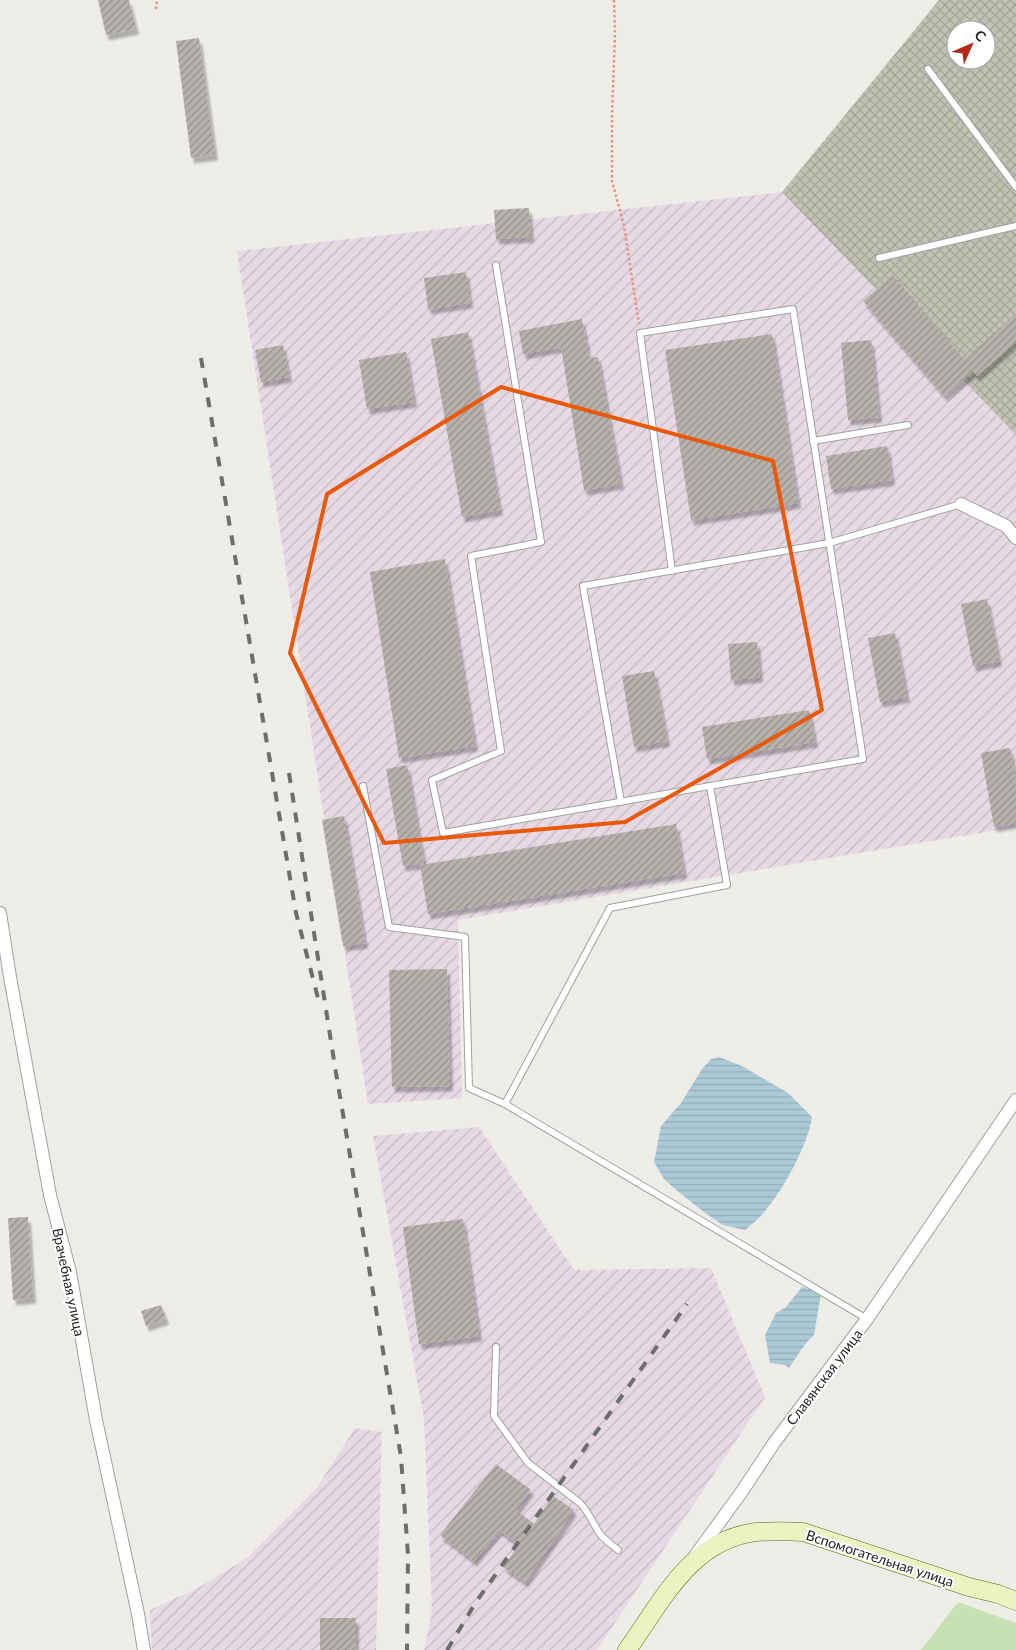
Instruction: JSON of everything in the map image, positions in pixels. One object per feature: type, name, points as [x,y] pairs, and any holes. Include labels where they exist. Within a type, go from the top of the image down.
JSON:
[{"type":"main road","name":"Вспомогательная улица","points":[[690,1564],[710,1548],[733,1538],[755,1532],[803,1532],[1016,1601]]},
{"type":"main road","name":"Славянская улица","points":[[627,1650],[662,1599],[690,1564]]},
{"type":"street","points":[[961,504],[1006,526],[1016,538]]},
{"type":"street","name":"Врачебная улица","points":[[0,913],[50,1195],[70,1272],[96,1420],[144,1650]]},
{"type":"street","name":"Славянская улица","points":[[690,1564],[774,1443],[867,1319],[1016,1100]]},
{"type":"lane","points":[[928,69],[1016,188]]},
{"type":"lane","points":[[879,258],[1016,226]]},
{"type":"lane","points":[[496,265],[541,542],[471,556],[501,751],[432,780],[443,833],[863,759],[793,309],[640,333],[672,570]]},
{"type":"lane","points":[[813,441],[908,424]]},
{"type":"lane","points":[[621,802],[583,586],[829,543],[961,504]]},
{"type":"lane","points":[[363,786],[389,927],[465,937],[469,1088],[505,1104],[867,1319]]},
{"type":"lane","points":[[505,1104],[610,908],[727,885],[710,786]]},
{"type":"lane","points":[[496,1347],[494,1416],[528,1463],[580,1503],[586,1509],[606,1541],[618,1550]]},
{"type":"path","points":[[156,9],[157,0]]},
{"type":"path","points":[[614,0],[612,181],[624,226],[640,333]]},
{"type":"highlighted area","points":[[501,387],[773,461],[822,710],[625,822],[384,843],[290,653],[327,494]]},
{"type":"shaded area","points":[[939,0],[1016,0],[1016,435],[782,192]]},
{"type":"shaded area","points":[[782,192],[1016,435],[1016,827],[458,920],[462,1098],[368,1104],[237,251]]},
{"type":"shaded area","points":[[479,1127],[574,1270],[711,1268],[765,1397],[597,1650],[424,1650],[432,1611],[424,1419],[373,1136]]},
{"type":"shaded area","points":[[355,1428],[382,1432],[376,1650],[152,1650],[150,1610],[198,1588],[247,1558],[316,1489]]},
{"type":"green space","points":[[958,1602],[1016,1623],[1016,1650],[921,1650]]},
{"type":"water","points":[[719,1057],[742,1066],[788,1093],[812,1117],[806,1141],[787,1179],[763,1214],[745,1230],[723,1225],[705,1213],[664,1179],[654,1162],[661,1126],[681,1103],[702,1069],[711,1059]]},
{"type":"water","points":[[802,1287],[821,1293],[814,1335],[806,1343],[789,1368],[785,1365],[770,1363],[765,1335],[776,1313],[786,1307]]},
{"type":"building","points":[[98,0],[129,0],[136,29],[106,35]]},
{"type":"building","points":[[199,38],[215,155],[191,158],[176,41]]},
{"type":"building","points":[[529,208],[531,237],[496,239],[494,210]]},
{"type":"building","points":[[466,272],[470,303],[428,309],[424,278]]},
{"type":"building","points":[[893,275],[964,359],[1016,314],[1016,342],[977,376],[973,372],[944,396],[863,301]]},
{"type":"building","points":[[582,319],[589,358],[598,357],[621,484],[584,490],[561,347],[523,354],[519,331]]},
{"type":"building","points":[[468,332],[500,510],[462,517],[431,339]]},
{"type":"building","points":[[772,334],[798,503],[691,520],[665,350]]},
{"type":"building","points":[[871,340],[879,417],[848,420],[841,343]]},
{"type":"building","points":[[283,345],[289,377],[261,382],[255,350]]},
{"type":"building","points":[[406,352],[414,402],[367,409],[359,360]]},
{"type":"building","points":[[887,446],[892,480],[831,489],[826,456]]},
{"type":"building","points":[[445,559],[475,746],[399,758],[370,572]]},
{"type":"building","points":[[987,599],[999,661],[973,666],[961,604]]},
{"type":"building","points":[[895,633],[907,697],[880,702],[868,638]]},
{"type":"building","points":[[757,642],[760,677],[731,680],[728,644]]},
{"type":"building","points":[[654,671],[667,741],[634,747],[622,676]]},
{"type":"building","points":[[809,710],[815,742],[707,759],[702,727]]},
{"type":"building","points":[[1010,748],[1016,780],[1016,823],[994,827],[981,753]]},
{"type":"building","points":[[407,765],[424,863],[403,866],[386,769]]},
{"type":"building","points":[[344,816],[365,943],[343,946],[322,820]]},
{"type":"building","points":[[676,824],[684,873],[428,914],[420,865]]},
{"type":"building","points":[[447,969],[450,1086],[392,1087],[389,970]]},
{"type":"building","points":[[28,1217],[33,1298],[13,1300],[8,1218]]},
{"type":"building","points":[[463,1219],[479,1336],[419,1344],[403,1227]]},
{"type":"building","points":[[161,1305],[166,1319],[146,1326],[141,1311]]},
{"type":"building","points":[[496,1464],[531,1490],[516,1510],[534,1524],[553,1496],[574,1510],[525,1582],[503,1567],[519,1545],[499,1530],[474,1561],[440,1535]]},
{"type":"building","points":[[320,1618],[356,1618],[356,1650],[320,1650]]},
{"type":"railway","points":[[201,358],[296,913],[319,1002]]},
{"type":"railway","points":[[289,773],[335,1067],[401,1457],[408,1555],[407,1650]]},
{"type":"railway","points":[[447,1650],[476,1602],[687,1304]]}]
